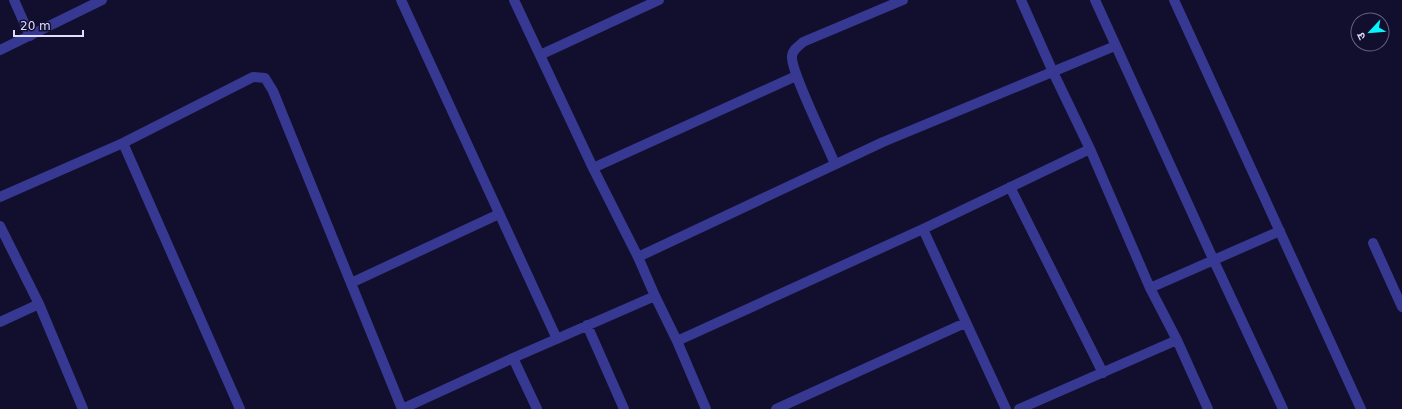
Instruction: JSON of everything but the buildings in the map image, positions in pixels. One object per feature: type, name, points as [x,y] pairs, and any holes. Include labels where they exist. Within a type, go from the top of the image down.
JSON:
[{"type":"street","points":[[14,0],[30,36]]},
{"type":"street","points":[[0,50],[102,0]]},
{"type":"street","points":[[401,0],[498,214],[557,339]]},
{"type":"street","points":[[514,0],[593,168],[638,257],[677,341],[706,409]]},
{"type":"street","points":[[540,55],[659,0]]},
{"type":"street","points":[[836,164],[796,76],[792,58],[794,50],[803,42],[903,0]]},
{"type":"street","points":[[1021,0],[1053,72],[1090,149],[1150,288],[1177,340],[1208,409]]},
{"type":"street","points":[[1095,0],[1283,409]]},
{"type":"street","points":[[1174,0],[1361,409]]},
{"type":"street","points":[[638,257],[883,142],[1115,46]]},
{"type":"street","points":[[593,168],[796,76]]},
{"type":"street","points":[[0,197],[123,143],[253,77],[265,78],[273,91],[402,409],[513,358],[655,296]]},
{"type":"street","points":[[123,143],[240,409]]},
{"type":"street","points":[[677,341],[923,229],[1090,149]]},
{"type":"street","points":[[1010,187],[1103,373]]},
{"type":"street","points":[[351,283],[498,214]]},
{"type":"street","points":[[0,226],[39,304],[83,409]]},
{"type":"street","points":[[923,229],[965,323],[1006,409]]},
{"type":"street","points":[[1150,288],[1280,231]]},
{"type":"street","points":[[1373,243],[1398,288],[1402,307]]},
{"type":"street","points":[[0,322],[39,304]]},
{"type":"street","points":[[776,409],[965,323]]},
{"type":"street","points":[[587,325],[624,409]]},
{"type":"street","points":[[1019,409],[1177,340]]},
{"type":"street","points":[[513,358],[537,409]]}]
